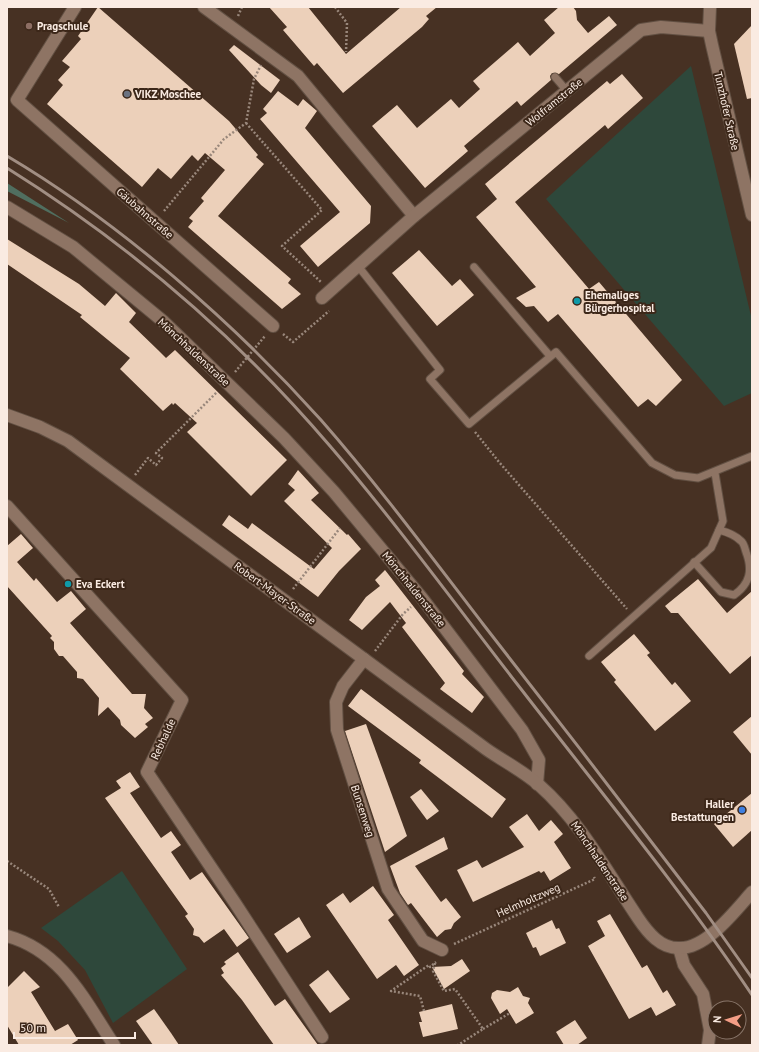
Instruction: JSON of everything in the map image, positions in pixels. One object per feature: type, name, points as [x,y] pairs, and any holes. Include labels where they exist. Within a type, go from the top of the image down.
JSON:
[{"type":"street","name":"Gäubahnstraße","points":[[75,7],[17,100],[273,326]]},
{"type":"street","points":[[204,7],[298,76],[414,216]]},
{"type":"street","name":"Tunzhofer Straße","points":[[710,7],[709,31],[752,215]]},
{"type":"street","name":"Wolframstraße","points":[[326,294],[414,216],[641,30],[661,27],[709,31]]},
{"type":"street","name":"Mönchhaldenstraße","points":[[7,207],[73,247],[164,322],[284,438],[329,487],[422,598],[522,730],[539,760],[537,784],[573,820],[651,935],[662,944],[679,948]]},
{"type":"street","name":"Robert-Mayer-Straße","points":[[7,415],[40,427],[68,441],[186,528],[369,656],[486,749],[537,784]]},
{"type":"street","name":"Rebhalde","points":[[7,506],[182,700],[147,772],[235,903],[322,1037]]},
{"type":"street","name":"Bunsenweg","points":[[369,656],[343,686],[336,702],[337,730],[388,889],[423,941],[442,950]]},
{"type":"street","points":[[708,1045],[710,1030],[703,994],[684,965],[679,948],[692,947],[705,940],[752,892]]},
{"type":"street","points":[[7,936],[22,940],[37,948],[69,976],[114,1045]]},
{"type":"lane","points":[[555,77],[567,91]]},
{"type":"lane","points":[[358,266],[440,370],[430,379],[469,424],[556,352],[652,463],[675,475],[698,478],[715,473],[752,456]]},
{"type":"lane","points":[[474,267],[550,356]]},
{"type":"lane","points":[[589,656],[711,548],[723,521],[715,473]]},
{"type":"lane","points":[[694,562],[721,592],[734,595],[743,589],[751,573],[748,556],[742,541],[732,534],[719,530]]},
{"type":"path","points":[[334,7],[347,23],[346,52]]},
{"type":"path","points":[[154,222],[224,139],[246,123],[254,79]]},
{"type":"path","points":[[246,123],[322,210],[282,246],[326,294]]},
{"type":"path","points":[[128,484],[148,458],[156,465],[162,458],[156,453],[227,382],[273,326],[293,342],[329,311]]},
{"type":"path","points":[[469,424],[499,462],[634,616]]},
{"type":"path","points":[[297,582],[340,528]]},
{"type":"path","points":[[369,656],[403,614],[422,598]]},
{"type":"path","points":[[7,861],[49,889],[59,907]]},
{"type":"path","name":"Helmholtzweg","points":[[442,950],[595,879],[592,874]]},
{"type":"path","points":[[435,963],[433,971],[444,991],[455,988],[483,1029]]},
{"type":"path","points":[[424,1011],[420,996],[391,991],[429,965],[430,967],[432,966]]},
{"type":"path","points":[[458,1045],[510,1013]]},
{"type":"green space","points":[[691,66],[752,320],[752,393],[724,406],[546,199]]},
{"type":"green space","points":[[7,183],[69,223],[7,191]]},
{"type":"green space","points":[[122,871],[187,969],[113,1023],[85,970],[58,941],[41,928]]},
{"type":"building","name":"VIKZ Moschee","points":[[98,7],[229,121],[258,155],[256,157],[264,164],[218,216],[291,279],[288,283],[301,294],[282,309],[188,227],[193,221],[189,218],[204,201],[201,198],[225,170],[205,153],[198,161],[192,155],[171,179],[158,168],[142,187],[47,104],[63,85],[58,80],[70,67],[62,61],[81,39],[78,36]]},
{"type":"building","points":[[269,7],[308,7],[346,54],[401,7],[437,7],[426,16],[429,19],[422,27],[343,93],[317,63],[314,66],[283,30],[287,27]]},
{"type":"building","points":[[559,7],[573,7],[576,11],[577,20],[588,33],[609,16],[617,25],[559,74],[552,73],[550,76],[551,80],[521,106],[517,101],[464,146],[468,151],[425,188],[372,126],[397,105],[417,128],[451,99],[459,108],[480,89],[473,81],[518,42],[530,56],[555,33],[544,20]]},
{"type":"building","points":[[752,25],[752,98],[747,99],[734,44]]},
{"type":"building","points":[[234,45],[280,80],[271,93],[261,85],[229,50]]},
{"type":"building","name":"Ehemaliges Bürgerhospital","points":[[622,74],[643,98],[608,129],[605,125],[515,202],[589,289],[599,282],[682,380],[656,406],[648,399],[638,407],[558,314],[548,322],[534,306],[526,307],[516,298],[536,287],[476,217],[497,199],[485,184],[607,81],[610,84]]},
{"type":"building","points":[[278,91],[298,106],[303,99],[317,111],[305,128],[371,206],[370,223],[318,267],[300,246],[340,212],[260,119],[267,113],[263,109]]},
{"type":"building","points":[[7,239],[79,284],[105,306],[116,293],[136,313],[129,322],[166,358],[175,350],[287,460],[251,496],[187,432],[197,423],[175,403],[173,405],[172,403],[163,411],[120,369],[130,358],[80,317],[82,315],[7,264]]},
{"type":"building","points":[[419,250],[452,286],[460,279],[474,295],[437,326],[392,273]]},
{"type":"building","points":[[298,470],[319,493],[311,500],[347,535],[348,534],[361,549],[339,571],[318,597],[222,525],[229,515],[248,529],[252,523],[314,569],[332,548],[284,501],[295,490],[288,484]]},
{"type":"building","points":[[21,534],[33,548],[17,562],[34,581],[36,578],[57,602],[71,591],[86,609],[70,623],[132,694],[146,694],[144,708],[153,718],[145,724],[148,727],[135,738],[121,725],[120,720],[108,707],[98,716],[99,698],[83,679],[77,678],[77,672],[63,656],[59,656],[54,649],[54,642],[50,638],[52,636],[7,586],[7,546]]},
{"type":"building","points":[[385,570],[464,671],[462,674],[484,697],[472,713],[440,689],[445,683],[402,627],[406,623],[390,602],[362,630],[349,620],[366,597],[380,586],[375,580]]},
{"type":"building","points":[[698,579],[727,613],[752,591],[752,655],[730,674],[678,613],[671,613],[665,606]]},
{"type":"building","points":[[634,634],[650,653],[647,655],[672,685],[675,682],[691,701],[655,731],[614,682],[616,680],[601,662]]},
{"type":"building","points":[[361,689],[506,799],[492,818],[419,763],[421,760],[348,706]]},
{"type":"building","points":[[752,716],[752,755],[733,732]]},
{"type":"building","points":[[366,724],[407,836],[385,852],[345,731]]},
{"type":"building","points":[[130,772],[140,787],[130,793],[161,838],[171,831],[181,845],[171,852],[190,880],[202,872],[249,938],[237,947],[224,929],[204,943],[199,937],[193,935],[194,929],[185,916],[188,914],[105,798],[121,788],[116,781]]},
{"type":"building","points":[[421,789],[439,811],[427,820],[410,797]]},
{"type":"building","name":"Haller Bestattungen","points":[[752,793],[752,830],[733,847],[714,824]]},
{"type":"building","points":[[527,814],[539,831],[551,820],[563,834],[554,842],[571,868],[550,881],[544,871],[541,873],[539,871],[473,902],[457,870],[477,860],[482,868],[524,847],[509,827]]},
{"type":"building","points":[[444,837],[448,849],[415,866],[441,902],[446,898],[461,917],[454,923],[451,929],[445,930],[437,937],[411,903],[408,905],[400,893],[390,866]]},
{"type":"building","points":[[373,886],[394,915],[388,920],[419,965],[404,976],[396,965],[377,979],[326,905],[343,893],[350,903]]},
{"type":"building","points":[[610,914],[642,968],[647,965],[663,993],[667,990],[676,1005],[656,1016],[651,1007],[629,1019],[588,946],[605,936],[597,921]]},
{"type":"building","points":[[299,917],[311,937],[287,953],[274,934]]},
{"type":"building","points":[[552,920],[556,929],[559,928],[566,943],[540,956],[536,947],[533,948],[526,933]]},
{"type":"building","points":[[238,952],[275,1006],[285,999],[318,1045],[274,1045],[242,1000],[221,975],[224,973],[221,968],[226,964],[224,962]]},
{"type":"building","points":[[462,959],[470,971],[444,989],[432,967],[451,966]]},
{"type":"building","points":[[328,970],[350,999],[330,1013],[309,985]]},
{"type":"building","points":[[24,971],[40,987],[31,992],[55,1031],[68,1024],[78,1040],[70,1045],[19,1045],[7,1025],[7,988]]},
{"type":"building","points":[[518,987],[523,996],[530,998],[528,1003],[534,1013],[516,1024],[507,1009],[500,1014],[491,998],[492,993],[497,990],[510,992]]},
{"type":"building","points":[[452,1004],[458,1029],[423,1037],[419,1022],[422,1022],[419,1012]]},
{"type":"building","points":[[154,1009],[179,1045],[153,1045],[136,1021]]},
{"type":"building","points":[[575,1020],[587,1038],[577,1045],[564,1045],[556,1032]]},
{"type":"railway","points":[[7,156],[91,212],[133,243],[173,276],[251,347],[321,420],[404,520],[706,913],[752,978]]},
{"type":"railway","points":[[7,168],[52,197],[138,260],[219,330],[295,406],[355,476],[403,536],[639,840],[697,917],[752,995]]},
{"type":"place","name":"Pragschule","points":[[29,26]]},
{"type":"place","name":"VIKZ Moschee","points":[[127,94]]},
{"type":"place","name":"Ehemaliges Bürgerhospital","points":[[577,301]]},
{"type":"place","name":"Eva Eckert","points":[[68,584]]},
{"type":"place","name":"Haller Bestattungen","points":[[742,810]]}]
